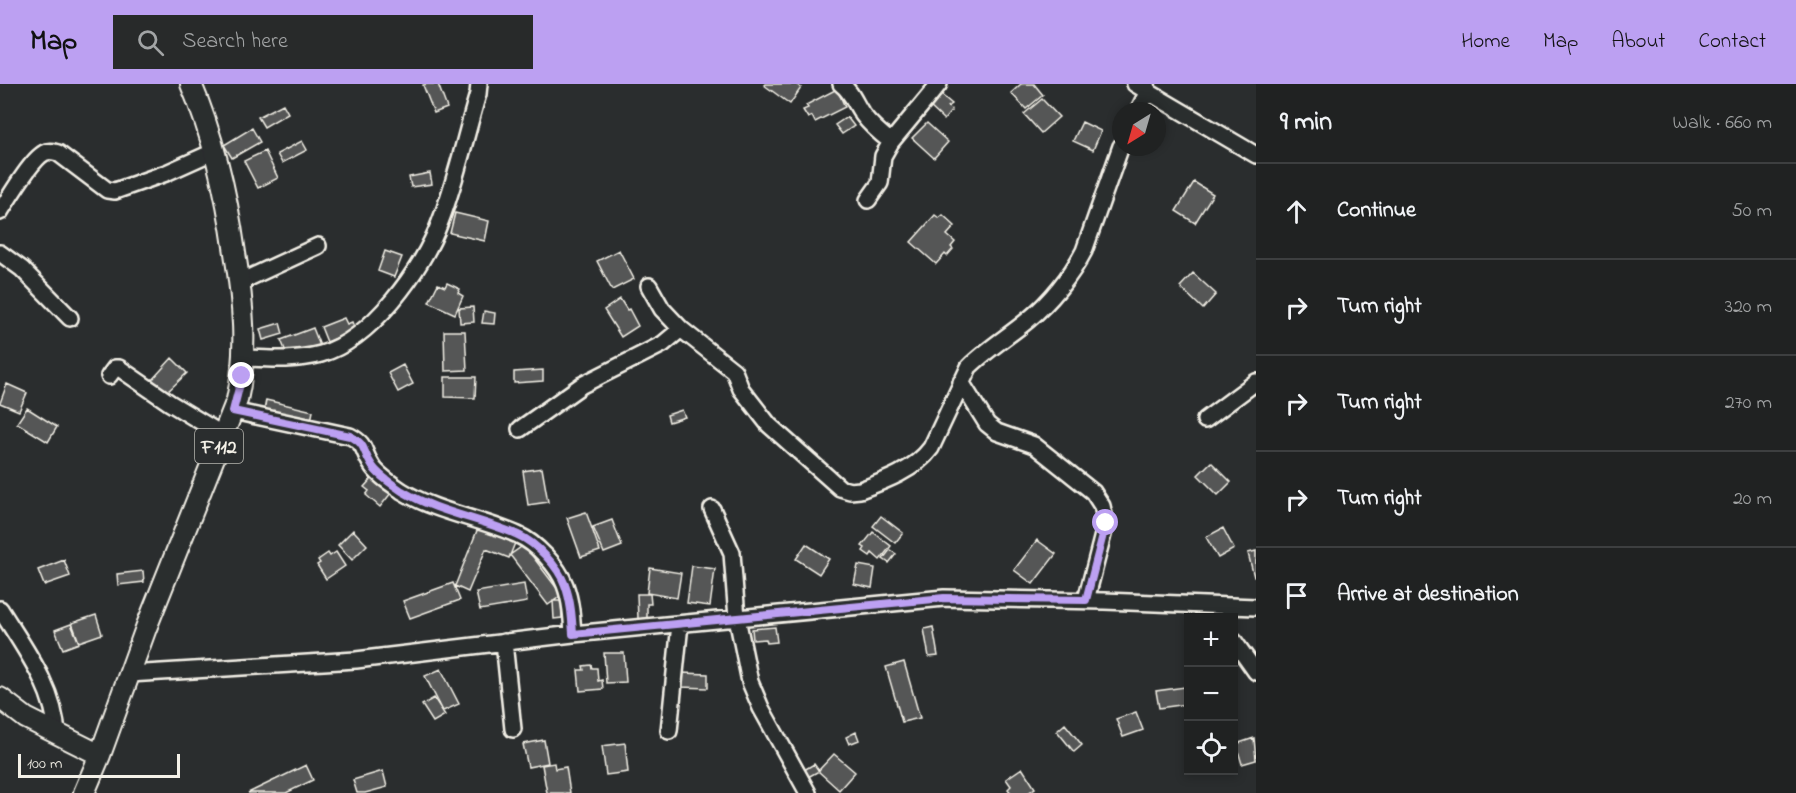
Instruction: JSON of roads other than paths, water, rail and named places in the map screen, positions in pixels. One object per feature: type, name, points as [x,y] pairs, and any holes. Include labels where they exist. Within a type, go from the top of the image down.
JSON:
[{"type":"main road","name":"F112","points":[[84,793],[175,552],[233,411],[242,376],[244,358],[240,282],[231,221],[215,151],[191,84]]},
{"type":"main road","points":[[4,707],[100,755]]},
{"type":"street","points":[[244,358],[284,360],[320,354],[352,340],[393,300],[429,245],[440,223],[479,84]]},
{"type":"street","points":[[841,84],[848,90],[863,115],[891,142]]},
{"type":"street","points":[[868,200],[880,183],[883,156],[891,142],[939,84]]},
{"type":"street","points":[[1140,102],[1143,86],[1256,156]]},
{"type":"street","points":[[0,212],[43,153],[51,151],[58,153],[99,186],[115,191],[166,173],[215,151]]},
{"type":"street","points":[[649,286],[662,309],[681,329],[734,371],[748,400],[769,425],[840,488],[850,491],[870,486],[916,464],[924,457],[931,448],[969,367],[977,358],[1030,318],[1078,263],[1117,156]]},
{"type":"street","points":[[240,282],[318,246]]},
{"type":"street","points":[[0,254],[22,269],[70,318]]},
{"type":"street","points":[[520,429],[582,385],[663,344],[681,329]]},
{"type":"street","points":[[109,376],[115,368],[119,368],[170,403],[223,435]]},
{"type":"street","points":[[961,382],[987,424],[998,432],[1034,445],[1093,492],[1102,506],[1106,523],[1086,600]]},
{"type":"street","points":[[1205,420],[1256,382]]},
{"type":"street","points":[[233,411],[350,436],[363,445],[371,464],[380,474],[413,497],[439,510],[520,536],[539,550],[564,582],[570,600],[573,634]]},
{"type":"street","points":[[712,509],[732,553],[737,618],[743,655],[754,691],[808,793]]},
{"type":"street","points":[[129,674],[356,660],[573,634],[944,598],[1086,600],[1211,612],[1256,607]]},
{"type":"street","points":[[0,609],[52,700],[57,718],[57,735]]},
{"type":"street","points":[[669,731],[680,624]]},
{"type":"street","points":[[504,642],[513,729]]},
{"type":"street","points":[[1238,648],[1256,672]]}]
